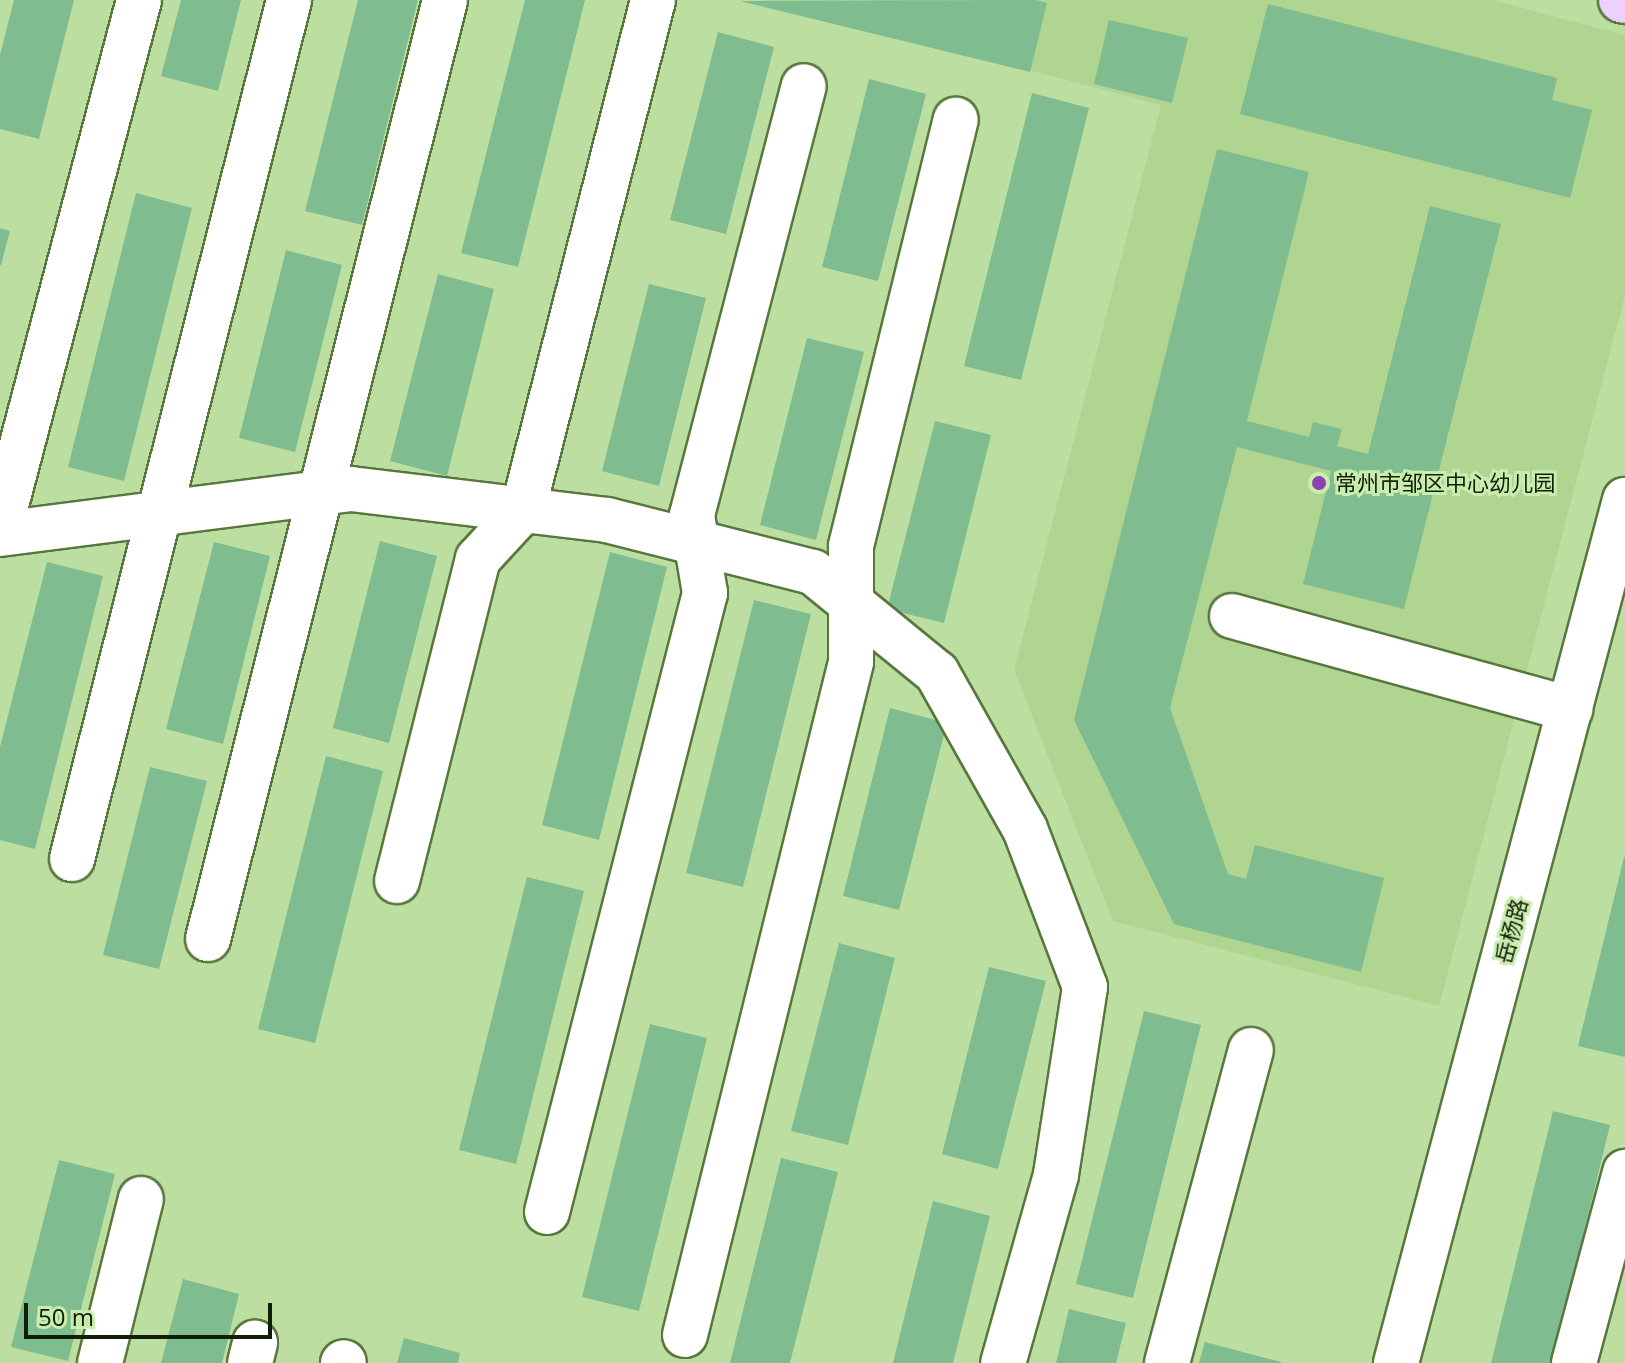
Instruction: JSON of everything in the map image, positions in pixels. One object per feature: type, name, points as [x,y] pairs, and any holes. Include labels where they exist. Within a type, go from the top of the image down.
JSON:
[{"type":"street","points":[[139,0],[0,531],[351,489],[607,520],[813,572],[937,673],[1025,829],[1085,987],[1056,1175],[1003,1363]]},
{"type":"street","points":[[72,859],[289,0]]},
{"type":"street","points":[[208,939],[445,0]]},
{"type":"street","points":[[397,881],[478,559],[523,510],[653,0]]},
{"type":"street","points":[[547,1212],[705,593],[692,515],[804,86]]},
{"type":"street","points":[[685,1335],[851,662],[848,600],[851,546],[956,120]]},
{"type":"street","name":"岳杨路","points":[[1396,1363],[1625,500]]},
{"type":"street","points":[[1232,616],[1570,709]]},
{"type":"street","points":[[1167,1363],[1251,1050]]},
{"type":"street","points":[[1574,1363],[1625,1172]]},
{"type":"street","points":[[100,1363],[141,1199]]},
{"type":"shaded area","name":"常州市邹区中心幼儿园","points":[[762,0],[1492,0],[1625,35],[1625,295],[1439,1006],[1113,921],[1014,670],[1161,105]]},
{"type":"building","points":[[14,0],[74,0],[39,139],[0,129],[0,55]]},
{"type":"building","points":[[181,0],[241,0],[218,91],[161,76]]},
{"type":"building","points":[[358,0],[418,0],[362,225],[305,211]]},
{"type":"building","points":[[525,0],[585,0],[518,267],[461,253]]},
{"type":"building","points":[[1035,0],[1047,3],[1030,72],[740,1]]},
{"type":"building","points":[[1268,4],[1557,78],[1552,100],[1592,110],[1570,198],[1240,114]]},
{"type":"building","points":[[1109,20],[1188,38],[1172,103],[1094,84]]},
{"type":"building","points":[[718,32],[774,47],[726,234],[670,220]]},
{"type":"building","points":[[869,79],[926,94],[878,281],[822,267]]},
{"type":"building","points":[[1032,93],[1089,108],[1021,380],[964,366]]},
{"type":"building","points":[[1217,149],[1309,172],[1247,421],[1309,437],[1313,422],[1342,429],[1337,446],[1368,454],[1430,206],[1501,224],[1404,609],[1303,584],[1331,471],[1237,447],[1170,708],[1228,874],[1246,879],[1255,845],[1384,878],[1361,972],[1174,924],[1074,720]]},
{"type":"building","points":[[136,193],[192,208],[124,481],[68,467]]},
{"type":"building","points":[[0,228],[10,231],[1,265],[0,265]]},
{"type":"building","points":[[286,250],[342,265],[295,452],[239,438]]},
{"type":"building","points":[[438,274],[494,289],[447,476],[390,461]]},
{"type":"building","points":[[649,284],[706,298],[659,486],[602,471]]},
{"type":"building","points":[[807,338],[864,352],[816,540],[760,525]]},
{"type":"building","points":[[935,421],[991,435],[944,623],[887,609]]},
{"type":"building","points":[[380,541],[437,556],[389,743],[333,728]]},
{"type":"building","points":[[214,542],[270,556],[223,744],[166,729]]},
{"type":"building","points":[[610,552],[667,567],[599,840],[542,825]]},
{"type":"building","points":[[47,562],[103,576],[35,849],[0,840],[0,747]]},
{"type":"building","points":[[754,600],[811,614],[743,887],[686,873]]},
{"type":"building","points":[[890,708],[947,723],[899,910],[843,896]]},
{"type":"building","points":[[326,756],[383,771],[315,1043],[258,1029]]},
{"type":"building","points":[[150,767],[207,781],[159,969],[103,955]]},
{"type":"building","points":[[1625,857],[1625,1057],[1578,1046]]},
{"type":"building","points":[[527,877],[584,891],[516,1164],[459,1150]]},
{"type":"building","points":[[839,943],[895,958],[848,1145],[791,1131]]},
{"type":"building","points":[[989,967],[1046,981],[998,1169],[942,1154]]},
{"type":"building","points":[[1144,1011],[1201,1025],[1133,1298],[1076,1284]]},
{"type":"building","points":[[650,1024],[707,1038],[639,1311],[582,1297]]},
{"type":"building","points":[[1553,1111],[1610,1125],[1552,1363],[1491,1363]]},
{"type":"building","points":[[781,1158],[838,1172],[790,1363],[730,1363]]},
{"type":"building","points":[[59,1160],[115,1174],[68,1361],[11,1347]]},
{"type":"building","points":[[933,1201],[990,1216],[953,1363],[893,1363]]},
{"type":"building","points":[[183,1279],[239,1294],[222,1363],[161,1363]]},
{"type":"building","points":[[1069,1309],[1126,1323],[1116,1363],[1056,1363]]},
{"type":"building","points":[[404,1338],[460,1353],[458,1363],[397,1363]]},
{"type":"building","points":[[1205,1342],[1281,1362],[1281,1363],[1199,1363]]},
{"type":"place","name":"常州市邹区中心幼儿园","points":[[1319,483]]}]
